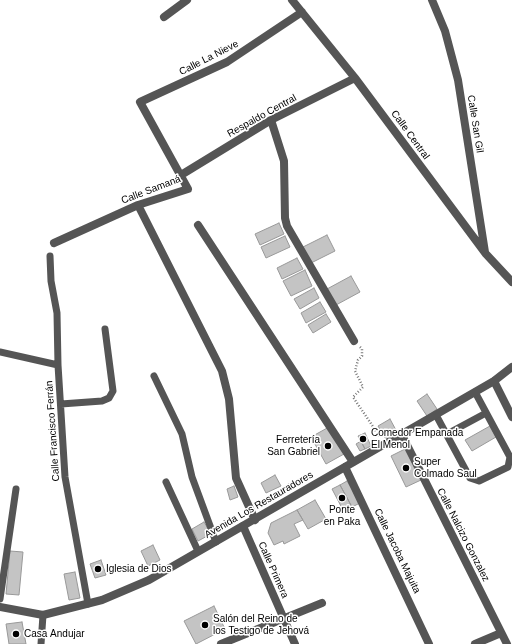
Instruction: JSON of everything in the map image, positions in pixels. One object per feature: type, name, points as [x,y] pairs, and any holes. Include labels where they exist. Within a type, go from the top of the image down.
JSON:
[{"type":"street","points":[[164,17],[187,0]]},
{"type":"street","name":"Calle Central","points":[[292,0],[355,78],[486,254],[512,282]]},
{"type":"street","name":"Calle San Gil","points":[[432,0],[445,31],[458,80],[486,254]]},
{"type":"street","name":"Calle La Nieve","points":[[140,102],[227,62],[302,12]]},
{"type":"street","name":"Respaldo Central","points":[[181,175],[271,120],[355,78]]},
{"type":"street","name":"Calle Samaná","points":[[54,243],[138,205],[188,189],[140,102]]},
{"type":"street","points":[[271,120],[284,161],[285,218],[287,226],[354,341]]},
{"type":"street","points":[[138,205],[222,371],[229,399],[236,478],[254,520]]},
{"type":"street","points":[[198,225],[353,462]]},
{"type":"street","name":"Avenida Los Restauradores","points":[[0,608],[43,615],[102,600],[149,580],[402,435],[494,381],[512,367]]},
{"type":"street","points":[[494,381],[512,417]]},
{"type":"street","name":"Calle Nalcizo Gonzalez","points":[[402,435],[507,644]]},
{"type":"street","name":"Calle Jacoba Majuita","points":[[345,467],[429,644]]},
{"type":"street","name":"Calle Primera","points":[[243,526],[295,644]]},
{"type":"street","points":[[221,644],[322,603]]},
{"type":"street","points":[[475,644],[501,633]]},
{"type":"lane","name":"Calle Francisco Ferrán","points":[[50,256],[51,281],[57,314],[58,365],[65,476],[88,604]]},
{"type":"lane","points":[[60,404],[102,401],[109,398],[113,392],[105,329]]},
{"type":"lane","points":[[0,352],[58,365]]},
{"type":"lane","points":[[154,376],[182,434],[192,477],[216,542]]},
{"type":"lane","points":[[436,415],[470,478],[479,481],[508,467],[510,457],[475,392]]},
{"type":"lane","points":[[447,434],[486,413]]},
{"type":"lane","points":[[166,482],[198,551]]},
{"type":"lane","points":[[0,599],[16,490]]},
{"type":"lane","points":[[41,644],[43,615]]},
{"type":"path","points":[[354,341],[362,348],[362,356],[358,360],[355,371],[363,387],[353,397],[384,444]]},
{"type":"building","points":[[279,223],[284,234],[260,245],[255,234]]},
{"type":"building","points":[[327,235],[335,251],[311,263],[303,247]]},
{"type":"building","points":[[285,236],[290,247],[266,258],[261,247]]},
{"type":"building","points":[[297,258],[303,269],[282,279],[277,268]]},
{"type":"building","points":[[305,270],[312,286],[291,296],[283,281]]},
{"type":"building","points":[[351,276],[360,292],[336,305],[327,289]]},
{"type":"building","points":[[314,288],[319,298],[300,309],[294,299]]},
{"type":"building","points":[[320,302],[326,312],[306,323],[301,313]]},
{"type":"building","points":[[326,314],[331,322],[313,333],[308,325]]},
{"type":"building","points":[[427,394],[437,409],[427,416],[417,401]]},
{"type":"building","points":[[390,419],[397,432],[385,438],[378,426]]},
{"type":"building","points":[[490,426],[496,437],[472,451],[465,440]]},
{"type":"building","name":"Ferretería San Gabriel","points":[[329,427],[344,454],[326,464],[311,437]]},
{"type":"building","name":"Comedor Empanada El Menol","points":[[365,433],[371,446],[365,449],[358,436]]},
{"type":"building","points":[[361,441],[365,449],[360,451],[356,444]]},
{"type":"building","name":"Super Colmado Saul","points":[[405,449],[421,480],[406,487],[391,456]]},
{"type":"building","points":[[275,475],[281,486],[266,493],[261,483]]},
{"type":"building","points":[[347,481],[360,503],[352,507],[340,485]]},
{"type":"building","points":[[289,484],[291,488],[286,491],[284,487]]},
{"type":"building","name":"Ponte en Paka","points":[[340,485],[352,507],[344,512],[332,489]]},
{"type":"building","points":[[234,486],[238,497],[230,500],[227,489]]},
{"type":"building","points":[[315,500],[326,519],[308,529],[297,510]]},
{"type":"building","points":[[297,510],[303,520],[294,524],[300,536],[284,544],[283,541],[274,545],[268,533],[271,523]]},
{"type":"building","points":[[204,522],[211,534],[198,541],[192,529]]},
{"type":"building","points":[[153,545],[160,560],[148,566],[141,551]]},
{"type":"building","points":[[10,551],[23,552],[19,595],[6,594]]},
{"type":"building","name":"Iglesia de Dios","points":[[101,560],[106,575],[95,578],[90,564]]},
{"type":"building","points":[[75,572],[80,598],[69,600],[64,574]]},
{"type":"building","name":"Salón del Reino de los Testigo de Jehová","points":[[214,606],[225,629],[196,644],[184,621]]},
{"type":"building","name":"Casa Andujar","points":[[22,622],[26,644],[9,644],[6,624]]},
{"type":"place","name":"Comedor Empanada El Menol","points":[[363,439]]},
{"type":"place","name":"Ferretería San Gabriel","points":[[328,446]]},
{"type":"place","name":"Super Colmado Saul","points":[[406,468]]},
{"type":"place","name":"Ponte en Paka","points":[[342,498]]},
{"type":"place","name":"Iglesia de Dios","points":[[98,569]]},
{"type":"place","name":"Salón del Reino de los Testigo de Jehová","points":[[205,625]]},
{"type":"place","name":"Casa Andujar","points":[[16,634]]}]
